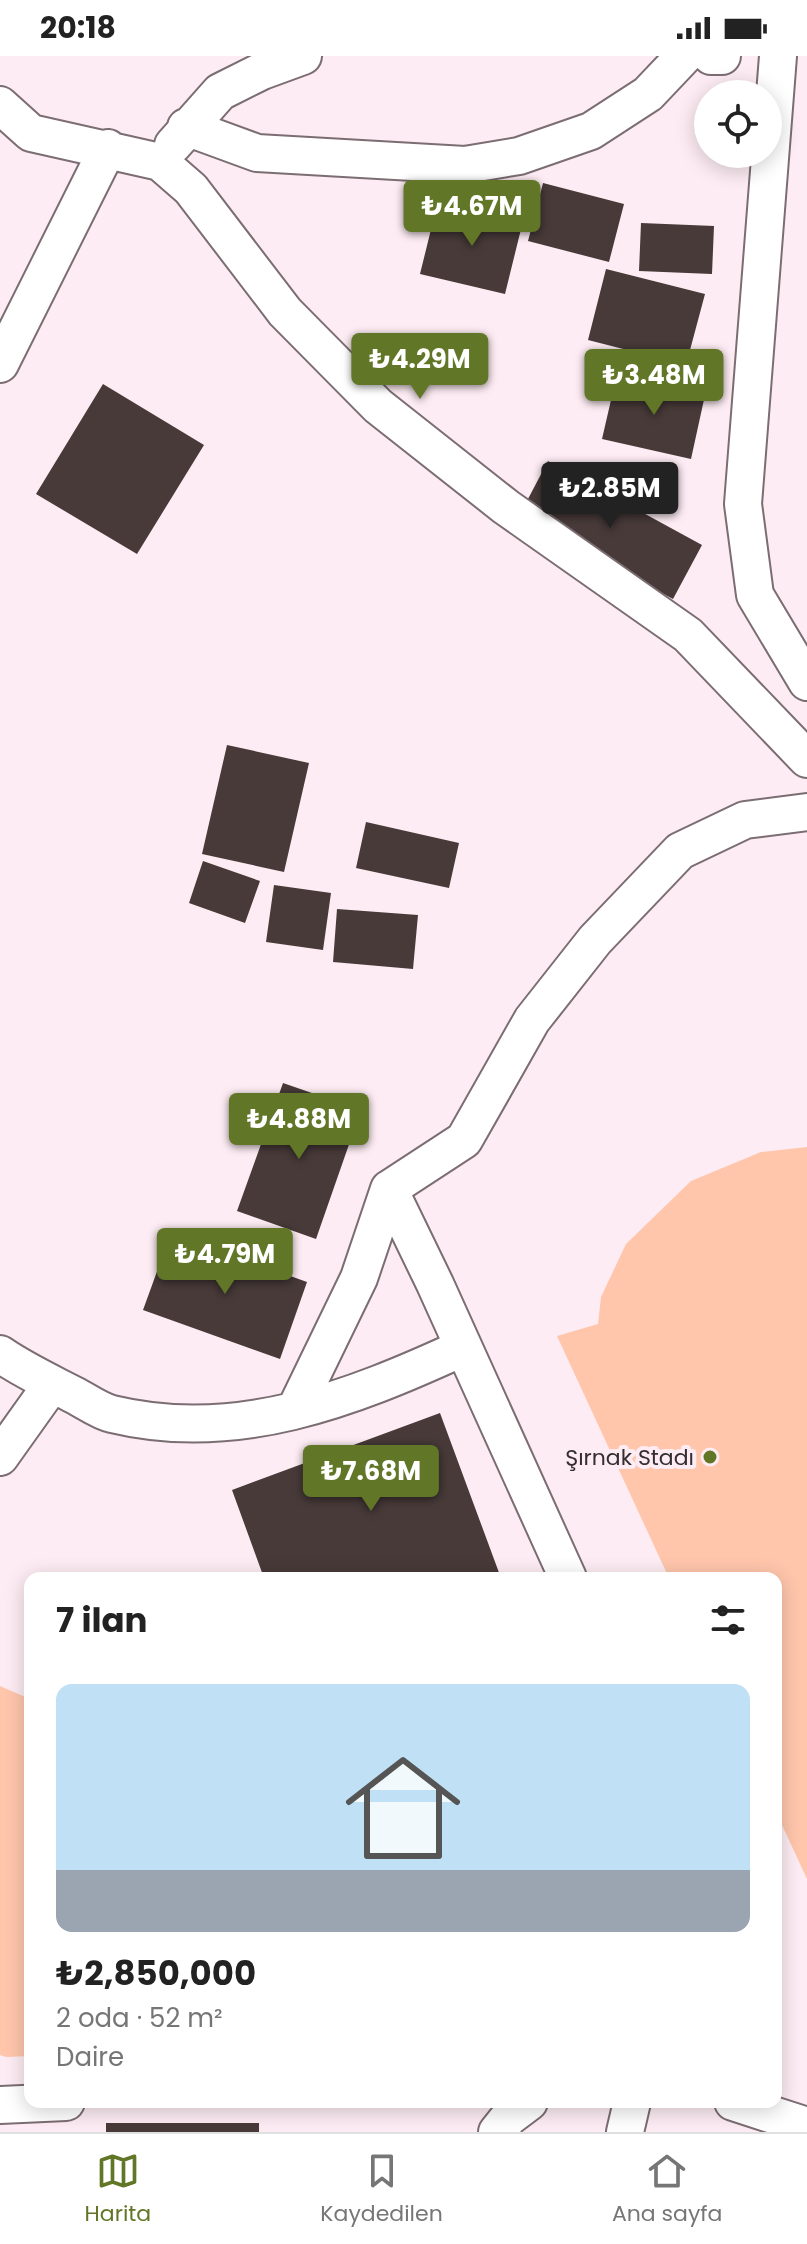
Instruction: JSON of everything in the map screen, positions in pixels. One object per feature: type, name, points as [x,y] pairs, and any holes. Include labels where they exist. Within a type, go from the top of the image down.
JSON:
[{"type":"street","points":[[160,162],[186,127],[220,92],[262,71],[303,56]]},
{"type":"street","points":[[186,127],[257,153],[465,165],[519,156],[591,131],[648,94],[684,56]]},
{"type":"street","points":[[711,56],[722,56]]},
{"type":"street","points":[[778,56],[743,504],[755,595],[807,682]]},
{"type":"street","points":[[0,105],[31,133],[160,162],[191,189],[285,312],[378,406],[506,507],[688,635],[807,759]]},
{"type":"street","points":[[0,364],[108,148]]},
{"type":"street","points":[[295,1410],[359,1278],[389,1189],[464,1140],[532,1020],[595,940],[680,851],[745,820],[807,812]]},
{"type":"street","points":[[389,1189],[565,1572]]},
{"type":"street","points":[[0,1354],[109,1413],[169,1424],[230,1424],[287,1414],[389,1382],[462,1348]]},
{"type":"street","points":[[0,1457],[52,1384]]},
{"type":"street","points":[[0,2105],[24,2104]]},
{"type":"street","points":[[497,2132],[521,2108]]},
{"type":"street","points":[[625,2132],[631,2108]]},
{"type":"street","points":[[752,2108],[807,2126]]},
{"type":"shaded area","name":"Şırnak Stadı","points":[[807,1147],[807,1879],[782,1825],[782,1572],[666,1572],[557,1336],[598,1324],[601,1297],[626,1244],[691,1181],[761,1152]]},
{"type":"shaded area","points":[[0,1686],[24,1696],[24,2056],[0,2055]]},
{"type":"building","points":[[543,183],[624,204],[609,262],[528,241]]},
{"type":"building","points":[[438,201],[523,221],[505,294],[420,274]]},
{"type":"building","points":[[641,223],[714,226],[712,274],[639,271]]},
{"type":"building","points":[[606,269],[705,294],[686,365],[588,340]]},
{"type":"building","points":[[617,374],[705,395],[691,459],[602,439]]},
{"type":"building","points":[[103,384],[204,445],[137,554],[36,494]]},
{"type":"building","points":[[548,461],[702,545],[673,599],[519,516]]},
{"type":"building","points":[[227,745],[309,763],[284,872],[202,854]]},
{"type":"building","points":[[366,822],[459,843],[449,888],[356,868]]},
{"type":"building","points":[[203,861],[260,881],[245,923],[189,903]]},
{"type":"building","points":[[274,885],[331,893],[323,950],[266,942]]},
{"type":"building","points":[[337,909],[418,915],[413,969],[333,962]]},
{"type":"building","points":[[283,1083],[361,1110],[316,1239],[237,1211]]},
{"type":"building","points":[[171,1233],[307,1282],[280,1359],[143,1310]]},
{"type":"building","points":[[440,1413],[499,1572],[262,1572],[232,1490]]},
{"type":"building","points":[[106,2123],[259,2123],[259,2132],[106,2132]]},
{"type":"place","name":"Şırnak Stadı","points":[[710,1457]]}]
